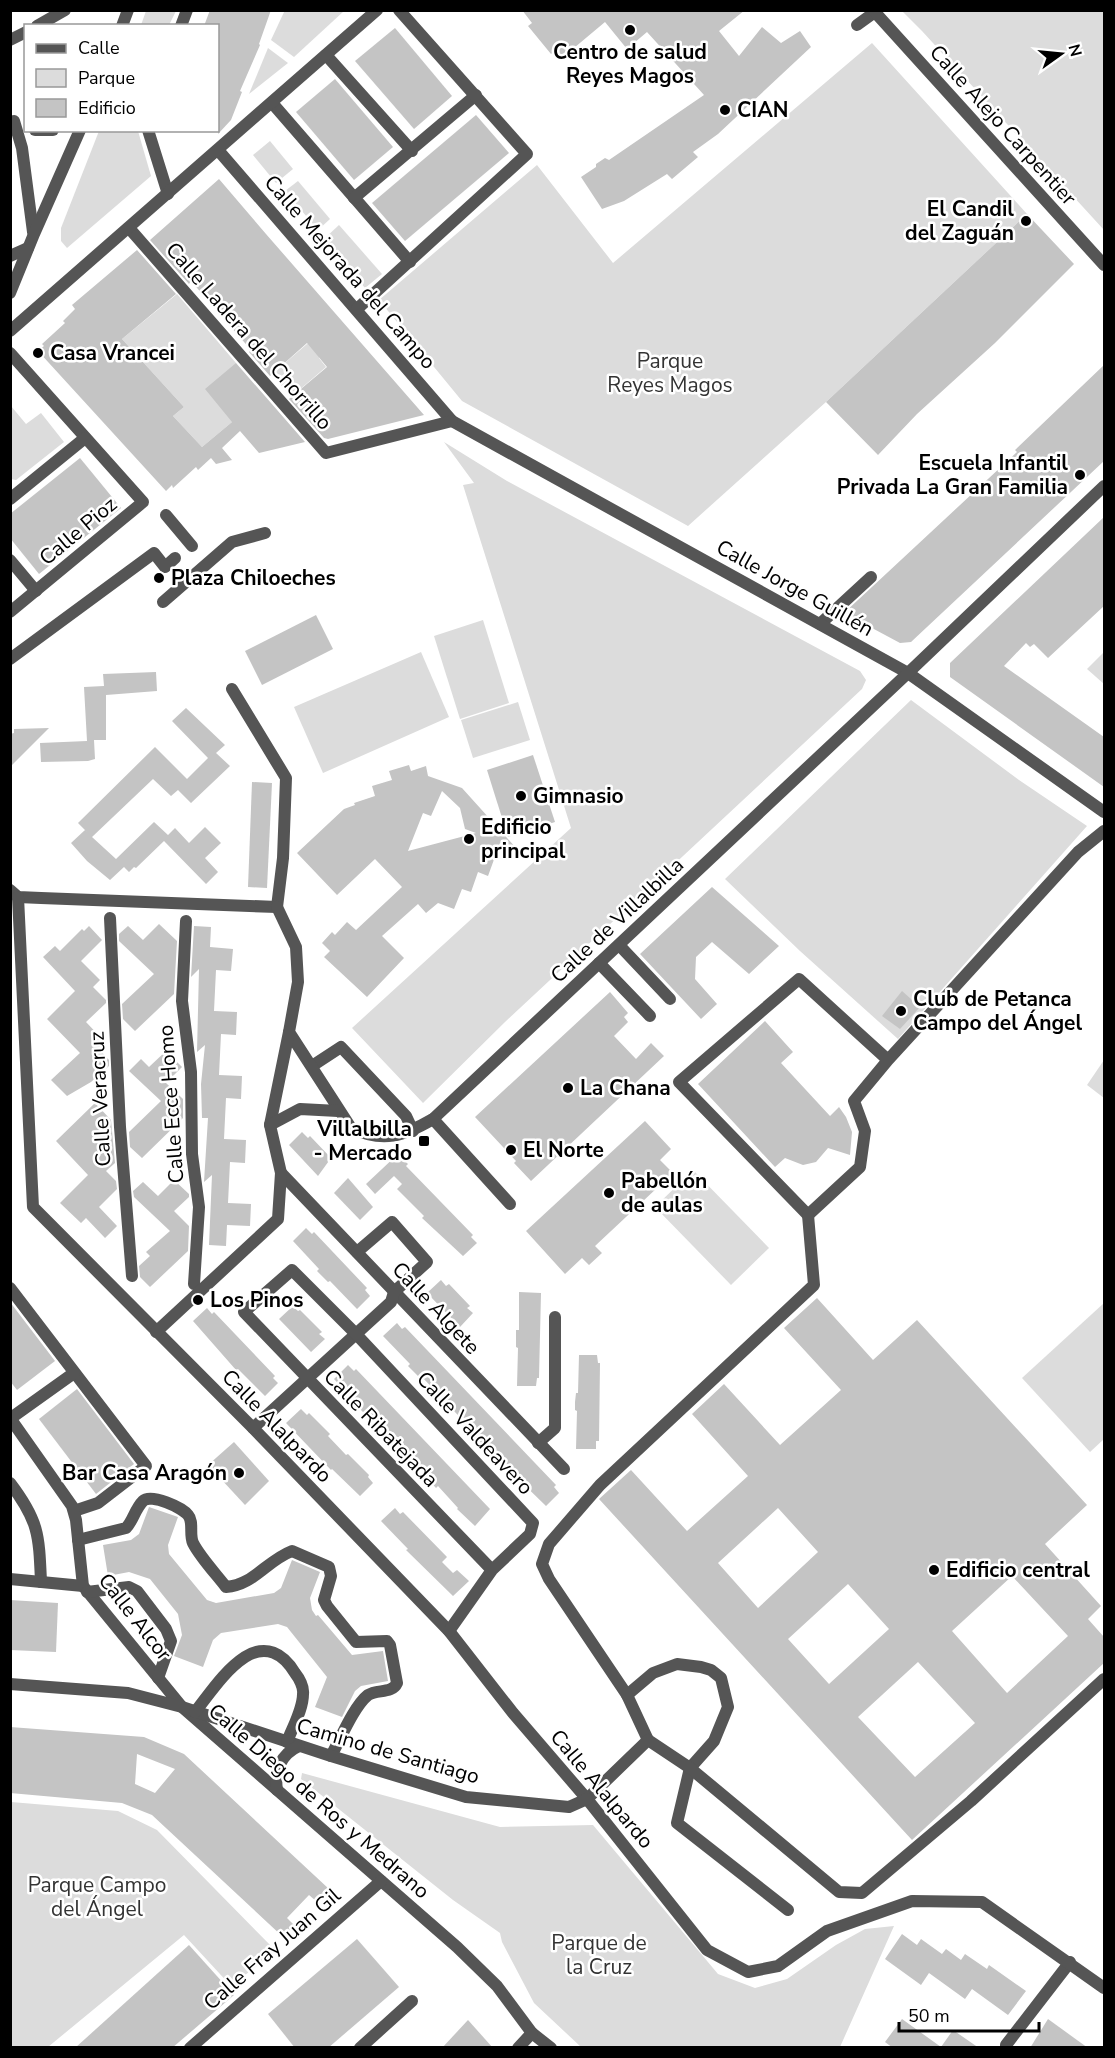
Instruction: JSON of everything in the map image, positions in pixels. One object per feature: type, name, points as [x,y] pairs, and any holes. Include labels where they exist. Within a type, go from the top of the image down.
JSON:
[{"type":"street","points":[[40,24],[64,10]]},
{"type":"street","points":[[10,331],[273,104],[377,10]]},
{"type":"street","points":[[357,309],[527,154],[399,10]]},
{"type":"street","points":[[857,25],[874,11]]},
{"type":"street","name":"Calle Alejo Carpentier","points":[[874,11],[1104,265]]},
{"type":"street","points":[[10,40],[24,33]]},
{"type":"street","points":[[326,55],[412,151]]},
{"type":"street","points":[[354,198],[476,95]]},
{"type":"street","points":[[273,104],[410,262]]},
{"type":"street","points":[[17,121],[34,234]]},
{"type":"street","points":[[10,293],[27,248],[79,132]]},
{"type":"street","points":[[149,132],[168,194]]},
{"type":"street","name":"Calle Mejorada del Campo","points":[[218,150],[452,421]]},
{"type":"street","name":"Calle Ladera del Chorrillo","points":[[129,228],[326,453],[452,421]]},
{"type":"street","points":[[10,256],[27,248]]},
{"type":"street","points":[[10,353],[85,438],[10,499]]},
{"type":"street","name":"Calle Jorge Guillén","points":[[452,421],[908,674],[1104,812]]},
{"type":"street","name":"Calle Pioz","points":[[10,612],[142,502],[85,438]]},
{"type":"street","name":"Calle de Villalbilla","points":[[289,1032],[351,1128],[367,1136],[387,1137],[413,1131],[434,1119],[908,674],[1104,486]]},
{"type":"street","points":[[166,514],[192,546]]},
{"type":"street","points":[[163,602],[232,542],[266,533]]},
{"type":"street","points":[[10,659],[154,553],[165,567],[175,558]]},
{"type":"street","points":[[10,560],[36,591]]},
{"type":"street","points":[[820,624],[871,576]]},
{"type":"street","points":[[14,893],[120,903],[276,907],[283,858],[286,778],[232,689]]},
{"type":"street","points":[[808,1215],[860,1167],[865,1131],[854,1101],[888,1060],[1078,852],[1104,831]]},
{"type":"street","name":"Calle Alalpardo","points":[[14,893],[33,1208],[253,1428],[448,1631],[513,1713],[587,1799],[707,1950],[748,1972],[778,1966],[827,1931],[912,1901],[982,1902],[1104,1988]]},
{"type":"street","name":"Calle Algete","points":[[156,1332],[278,1219],[282,1173],[270,1125],[298,982],[296,947],[276,907]]},
{"type":"street","name":"Calle Veracruz","points":[[110,918],[120,1127],[132,1276]]},
{"type":"street","name":"Calle Ecce Homo","points":[[186,921],[182,1001],[191,1072],[192,1154],[199,1207],[194,1284]]},
{"type":"street","points":[[619,945],[670,999]]},
{"type":"street","points":[[599,963],[650,1016]]},
{"type":"street","points":[[888,1060],[799,979],[679,1083],[808,1215],[814,1286],[600,1485],[549,1544],[543,1564],[549,1579],[627,1695],[648,1740],[690,1768],[839,1892],[862,1893],[971,1801],[1104,1679]]},
{"type":"street","points":[[312,1066],[341,1047],[406,1116],[413,1131]]},
{"type":"street","points":[[270,1125],[300,1109],[338,1111]]},
{"type":"street","points":[[434,1119],[510,1203]]},
{"type":"street","name":"Calle Algete","points":[[282,1173],[564,1469]]},
{"type":"street","points":[[253,1428],[391,1302],[394,1292],[427,1262],[392,1222],[357,1252]]},
{"type":"street","name":"Calle Valdeavero","points":[[244,1312],[292,1270],[356,1334],[533,1523],[530,1534],[492,1570],[448,1631]]},
{"type":"street","points":[[10,1288],[146,1466],[98,1503],[74,1511]]},
{"type":"street","name":"Calle Ribatejada","points":[[244,1312],[492,1570]]},
{"type":"street","points":[[538,1443],[555,1428],[555,1317]]},
{"type":"street","name":"Calle Alcor","points":[[74,1373],[11,1418],[66,1494],[74,1511],[85,1589],[182,1707]]},
{"type":"street","points":[[10,1483],[28,1507],[35,1522],[40,1546],[41,1582]]},
{"type":"street","points":[[78,1540],[126,1528],[143,1501],[150,1497],[187,1514],[193,1542],[226,1587],[235,1587],[250,1581],[292,1551],[329,1567],[331,1576],[324,1600],[327,1606],[356,1642],[387,1641],[390,1645],[397,1683],[389,1690],[369,1694],[357,1709],[331,1756]]},
{"type":"street","points":[[10,1579],[85,1589],[129,1587],[137,1591],[166,1629],[171,1641],[158,1678]]},
{"type":"street","points":[[195,1712],[219,1682],[240,1661],[260,1650],[272,1651],[290,1664],[304,1692],[293,1744],[284,1755],[275,1776],[277,1790]]},
{"type":"street","points":[[627,1695],[653,1673],[677,1664],[711,1670],[722,1678],[729,1707],[714,1741],[690,1768],[677,1823],[788,1910]]},
{"type":"street","name":"Calle Diego de Ros y Medrano","points":[[10,1684],[128,1693],[182,1707],[458,1947],[497,1986],[532,2033],[551,2048]]},
{"type":"street","name":"Camino de Santiago","points":[[182,1707],[466,1797],[569,1807],[587,1799]]},
{"type":"street","points":[[587,1799],[648,1740]]},
{"type":"street","name":"Calle Fray Juan Gil","points":[[190,2048],[381,1881]]},
{"type":"street","points":[[1006,2045],[1070,1962]]},
{"type":"street","points":[[360,2048],[412,2001]]},
{"type":"street","points":[[518,2048],[532,2033]]},
{"type":"green space","points":[[146,10],[176,11],[170,24],[141,24]]},
{"type":"green space","points":[[285,10],[344,11],[294,57],[271,40]]},
{"type":"green space","points":[[902,11],[1104,11],[1104,230],[922,31]]},
{"type":"green space","name":"Parque Reyes Magos","points":[[872,43],[1027,214],[826,402],[688,526],[462,401],[379,300],[537,165],[613,263]]},
{"type":"green space","points":[[268,48],[288,63],[249,94]]},
{"type":"green space","points":[[99,132],[138,132],[151,176],[67,248],[61,241],[61,228]]},
{"type":"green space","points":[[270,141],[293,169],[276,183],[253,155]]},
{"type":"green space","points":[[298,181],[330,219],[318,230],[285,191]]},
{"type":"green space","points":[[339,225],[382,274],[365,288],[324,239]]},
{"type":"green space","points":[[177,294],[236,363],[232,422],[202,447],[173,416],[184,407],[122,339]]},
{"type":"green space","points":[[328,326],[319,358],[326,367],[291,397],[272,374]]},
{"type":"green space","points":[[11,406],[26,424],[41,413],[64,442],[16,480],[11,479]]},
{"type":"green space","points":[[444,442],[507,481],[860,671],[866,680],[862,689],[505,1022],[423,1103],[352,1028],[571,828],[463,485],[474,483]]},
{"type":"green space","points":[[483,620],[509,703],[460,719],[434,636]]},
{"type":"green space","points":[[421,652],[449,717],[323,773],[294,707]]},
{"type":"green space","points":[[1104,652],[1104,684],[1087,669]]},
{"type":"green space","points":[[911,700],[1019,780],[1087,826],[898,1039],[800,951],[725,879]]},
{"type":"green space","points":[[518,702],[530,740],[473,758],[461,720]]},
{"type":"green space","points":[[1104,1060],[1104,1098],[1087,1085]]},
{"type":"green space","points":[[693,1170],[769,1248],[731,1285],[655,1207]]},
{"type":"green space","points":[[1104,1303],[1104,1439],[1090,1452],[1022,1378]]},
{"type":"green space","name":"Parque de la Cruz","points":[[302,1773],[500,1827],[593,1825],[718,1974],[755,1988],[787,1979],[836,1945],[865,1929],[894,1926],[840,2047],[581,2047],[534,2003],[502,1942],[500,1933],[453,1900],[301,1779]]},
{"type":"green space","name":"Parque Campo del Ángel","points":[[11,1802],[118,1811],[157,1830],[276,1951],[231,1986],[184,1935],[48,2047],[11,2047]]},
{"type":"building","points":[[210,10],[271,10],[231,120],[218,134],[219,24],[205,24]]},
{"type":"building","name":"CIAN","points":[[522,10],[745,10],[719,31],[739,56],[762,27],[781,43],[800,31],[811,47],[718,134],[693,152],[698,157],[672,179],[667,174],[624,201],[602,209],[581,177],[605,158],[609,160],[704,95],[647,32],[627,49],[605,22],[562,58],[556,50],[551,54],[528,26],[532,23]]},
{"type":"building","points":[[395,28],[452,96],[414,129],[355,61]]},
{"type":"building","points":[[335,79],[393,147],[354,180],[296,112]]},
{"type":"building","points":[[476,115],[509,153],[405,241],[372,203]]},
{"type":"building","points":[[219,179],[424,415],[328,439],[324,438],[289,399],[327,367],[307,343],[270,376],[249,352],[251,350],[191,281],[189,284],[150,240]]},
{"type":"building","points":[[1027,214],[1074,264],[995,343],[917,414],[878,455],[826,402]]},
{"type":"building","points":[[137,250],[176,294],[122,339],[184,407],[173,416],[202,447],[232,422],[205,389],[236,363],[305,442],[259,453],[240,431],[222,448],[232,460],[216,464],[211,458],[198,470],[196,467],[173,488],[172,485],[166,491],[38,351],[44,346],[42,344],[65,323],[63,321],[75,309],[72,305]]},
{"type":"building","points":[[1104,365],[1104,461],[911,642],[900,643],[844,613],[1017,452],[1015,450]]},
{"type":"building","points":[[80,458],[121,508],[39,574],[10,538],[10,514]]},
{"type":"building","points":[[1104,517],[1104,606],[1048,658],[1034,644],[1030,647],[1026,643],[1004,666],[1104,737],[1104,787],[950,677],[950,663]]},
{"type":"building","points":[[316,615],[333,649],[262,685],[245,651]]},
{"type":"building","points":[[156,672],[157,691],[106,695],[106,740],[94,740],[95,759],[41,762],[40,743],[87,741],[84,687],[104,686],[103,674]]},
{"type":"building","points":[[186,708],[225,745],[216,753],[230,766],[191,803],[178,790],[171,796],[153,779],[92,837],[116,859],[154,822],[168,835],[175,828],[189,843],[205,827],[221,843],[205,858],[218,872],[206,884],[164,841],[136,868],[134,867],[129,872],[124,867],[110,880],[87,861],[71,843],[85,830],[78,823],[155,747],[187,779],[208,758],[172,721]]},
{"type":"building","points":[[49,728],[10,767],[10,734],[14,733],[14,729]]},
{"type":"building","name":"Gimnasio","points":[[533,755],[555,822],[508,837],[487,770]]},
{"type":"building","points":[[409,765],[411,771],[426,766],[428,776],[462,788],[517,849],[500,843],[488,876],[478,872],[471,892],[462,889],[454,909],[438,903],[426,913],[418,904],[382,936],[404,958],[367,997],[324,957],[330,951],[322,943],[332,932],[335,935],[347,922],[356,930],[402,887],[375,859],[337,895],[297,853],[344,809],[375,796],[372,786],[392,780],[389,771]],"holes":[[[442,791],[460,808],[465,829],[476,833],[408,851],[423,813],[431,816]]]},
{"type":"building","points":[[252,782],[272,783],[267,888],[248,887]]},
{"type":"building","points":[[712,887],[779,946],[749,974],[712,942],[696,957],[695,979],[717,1004],[701,1019],[640,954]]},
{"type":"building","points":[[159,924],[177,941],[174,994],[135,1031],[123,1019],[122,1004],[154,974],[119,941],[119,934],[128,926],[143,940]]},
{"type":"building","points":[[89,926],[102,940],[81,961],[100,980],[93,987],[106,1000],[106,1003],[86,1022],[105,1042],[98,1048],[109,1060],[109,1066],[91,1082],[67,1096],[51,1080],[80,1053],[47,1019],[75,991],[43,957],[55,946],[60,951],[82,929],[84,931]]},
{"type":"building","points":[[194,926],[211,927],[210,947],[233,949],[231,971],[216,970],[214,1011],[237,1012],[236,1035],[221,1034],[219,1075],[242,1076],[241,1099],[226,1098],[224,1139],[246,1140],[245,1163],[230,1162],[228,1203],[251,1204],[250,1226],[227,1225],[226,1246],[209,1245],[212,1175],[204,1182],[208,1118],[202,1118],[201,1084],[205,1045],[197,1052],[199,969],[191,977]]},
{"type":"building","name":"Club de Petanca Campo del Ángel","points":[[902,991],[920,1007],[900,1029],[882,1016]]},
{"type":"building","name":"La Chana","points":[[610,992],[628,1013],[624,1017],[628,1022],[614,1036],[636,1059],[651,1043],[664,1056],[531,1181],[514,1163],[516,1161],[475,1117]]},
{"type":"building","points":[[765,1021],[793,1052],[781,1063],[830,1116],[839,1107],[846,1117],[852,1132],[850,1155],[828,1148],[816,1162],[803,1165],[785,1158],[775,1167],[698,1084]]},
{"type":"building","points":[[166,1051],[182,1067],[166,1083],[183,1099],[183,1118],[142,1158],[130,1147],[129,1132],[161,1101],[129,1071],[141,1059],[149,1067]]},
{"type":"building","points":[[95,1103],[111,1120],[115,1163],[106,1171],[116,1181],[117,1189],[99,1207],[117,1226],[105,1238],[86,1218],[81,1223],[60,1203],[88,1175],[56,1141]]},
{"type":"building","name":"Pabellón de aulas","points":[[645,1121],[671,1149],[660,1160],[673,1173],[595,1246],[602,1253],[589,1265],[582,1258],[565,1274],[526,1231]]},
{"type":"building","points":[[302,1132],[308,1138],[310,1136],[331,1158],[318,1176],[289,1145]]},
{"type":"building","points":[[398,1154],[408,1164],[406,1166],[473,1235],[471,1237],[477,1243],[463,1256],[422,1218],[424,1216],[397,1189],[402,1184],[394,1176],[375,1194],[366,1184]]},
{"type":"building","points":[[348,1178],[373,1207],[360,1220],[334,1193]]},
{"type":"building","points":[[174,1180],[189,1194],[189,1197],[174,1211],[189,1226],[188,1251],[150,1287],[140,1277],[139,1266],[150,1256],[146,1252],[170,1231],[134,1197],[133,1191],[143,1182],[158,1196]]},
{"type":"building","points":[[306,1228],[312,1234],[314,1232],[367,1288],[365,1290],[370,1296],[357,1309],[317,1271],[319,1269],[293,1241]]},
{"type":"building","points":[[441,1280],[446,1286],[449,1284],[470,1306],[467,1308],[473,1313],[460,1327],[427,1293]]},
{"type":"building","points":[[519,1292],[541,1293],[539,1378],[537,1378],[536,1386],[517,1386],[516,1330],[519,1330]]},
{"type":"building","name":"Edificio central","points":[[817,1298],[873,1360],[917,1320],[1087,1505],[1045,1544],[1101,1606],[1088,1619],[1104,1637],[1104,1663],[912,1840],[599,1499],[631,1470],[687,1531],[748,1476],[692,1414],[724,1384],[780,1445],[841,1390],[784,1328]],"holes":[[[778,1508],[818,1552],[758,1608],[718,1563]],[[1012,1576],[1068,1636],[1007,1693],[952,1631]],[[848,1584],[889,1629],[829,1684],[788,1639]],[[918,1662],[975,1723],[915,1777],[858,1717]]]},
{"type":"building","points":[[10,1302],[55,1361],[17,1390],[10,1381]]},
{"type":"building","points":[[293,1306],[322,1332],[319,1334],[325,1339],[311,1352],[279,1319]]},
{"type":"building","points":[[207,1308],[212,1314],[214,1312],[275,1376],[273,1378],[278,1383],[265,1396],[238,1369],[236,1370],[193,1321]]},
{"type":"building","points":[[397,1323],[402,1329],[405,1327],[556,1485],[554,1487],[559,1493],[546,1506],[472,1434],[474,1432],[440,1400],[442,1398],[408,1366],[410,1364],[383,1336]]},
{"type":"building","points":[[579,1355],[597,1355],[598,1363],[600,1363],[599,1441],[596,1441],[596,1449],[576,1449],[577,1411],[575,1402],[576,1393],[578,1393]]},
{"type":"building","points":[[348,1365],[354,1371],[356,1369],[490,1509],[475,1526],[438,1486],[436,1488],[405,1452],[403,1454],[397,1448],[392,1442],[394,1440],[359,1408],[360,1406],[334,1379]]},
{"type":"building","points":[[77,1389],[134,1464],[96,1494],[39,1419]]},
{"type":"building","points":[[301,1409],[307,1415],[309,1413],[330,1434],[328,1436],[346,1455],[348,1454],[369,1475],[373,1483],[360,1496],[331,1470],[286,1423]]},
{"type":"building","name":"Bar Casa Aragón","points":[[234,1442],[269,1481],[245,1505],[208,1465]]},
{"type":"building","points":[[149,1507],[178,1517],[168,1545],[169,1554],[207,1600],[216,1603],[274,1593],[281,1588],[292,1560],[320,1572],[310,1598],[312,1610],[352,1655],[383,1651],[388,1681],[361,1686],[355,1691],[342,1717],[315,1707],[327,1677],[287,1627],[278,1624],[221,1633],[213,1640],[203,1667],[174,1656],[182,1635],[178,1614],[150,1579],[129,1572],[108,1576],[103,1545],[131,1540],[139,1534]]},
{"type":"building","points":[[395,1508],[400,1514],[403,1512],[447,1557],[442,1562],[453,1573],[457,1570],[469,1581],[453,1596],[406,1550],[408,1549],[381,1521]]},
{"type":"building","points":[[10,1600],[58,1603],[56,1652],[10,1650]]},
{"type":"building","points":[[10,1727],[144,1737],[184,1754],[329,1889],[316,1901],[309,1895],[287,1918],[295,1926],[283,1937],[152,1815],[122,1803],[10,1793]],"holes":[[[137,1754],[175,1769],[155,1793],[135,1784]]]},
{"type":"building","points":[[902,1934],[917,1945],[921,1939],[942,1954],[946,1949],[961,1960],[965,1954],[987,1969],[989,1965],[1026,1991],[1008,2015],[972,1989],[965,1999],[929,1973],[921,1985],[885,1959]]},
{"type":"building","points":[[357,1939],[399,1987],[328,2048],[295,2048],[268,2014]]},
{"type":"building","points":[[189,1945],[234,1995],[172,2048],[75,2048]]},
{"type":"building","points":[[902,2019],[941,2047],[953,2030],[979,2048],[893,2048],[885,2042]]},
{"type":"building","points":[[1048,2019],[1088,2048],[1030,2048]]},
{"type":"building","points":[[468,2020],[493,2048],[442,2048]]},
{"type":"place","name":"Centro de salud Reyes Magos","points":[[630,30]]},
{"type":"place","name":"CIAN","points":[[725,110]]},
{"type":"place","name":"El Candil del Zaguán","points":[[1026,221]]},
{"type":"place","name":"Casa Vrancei","points":[[38,353]]},
{"type":"place","name":"Escuela Infantil Privada La Gran Familia","points":[[1080,475]]},
{"type":"place","name":"Plaza Chiloeches","points":[[159,578]]},
{"type":"place","name":"Gimnasio","points":[[521,796]]},
{"type":"place","name":"Edificio principal","points":[[469,839]]},
{"type":"place","name":"Club de Petanca Campo del Ángel","points":[[901,1011]]},
{"type":"place","name":"La Chana","points":[[568,1088]]},
{"type":"place","name":"Villalbilla - Mercado","points":[[424,1141]]},
{"type":"place","name":"El Norte","points":[[511,1150]]},
{"type":"place","name":"Pabellón de aulas","points":[[609,1193]]},
{"type":"place","name":"Los Pinos","points":[[198,1300]]},
{"type":"place","name":"Bar Casa Aragón","points":[[239,1473]]},
{"type":"place","name":"Edificio central","points":[[934,1570]]}]
